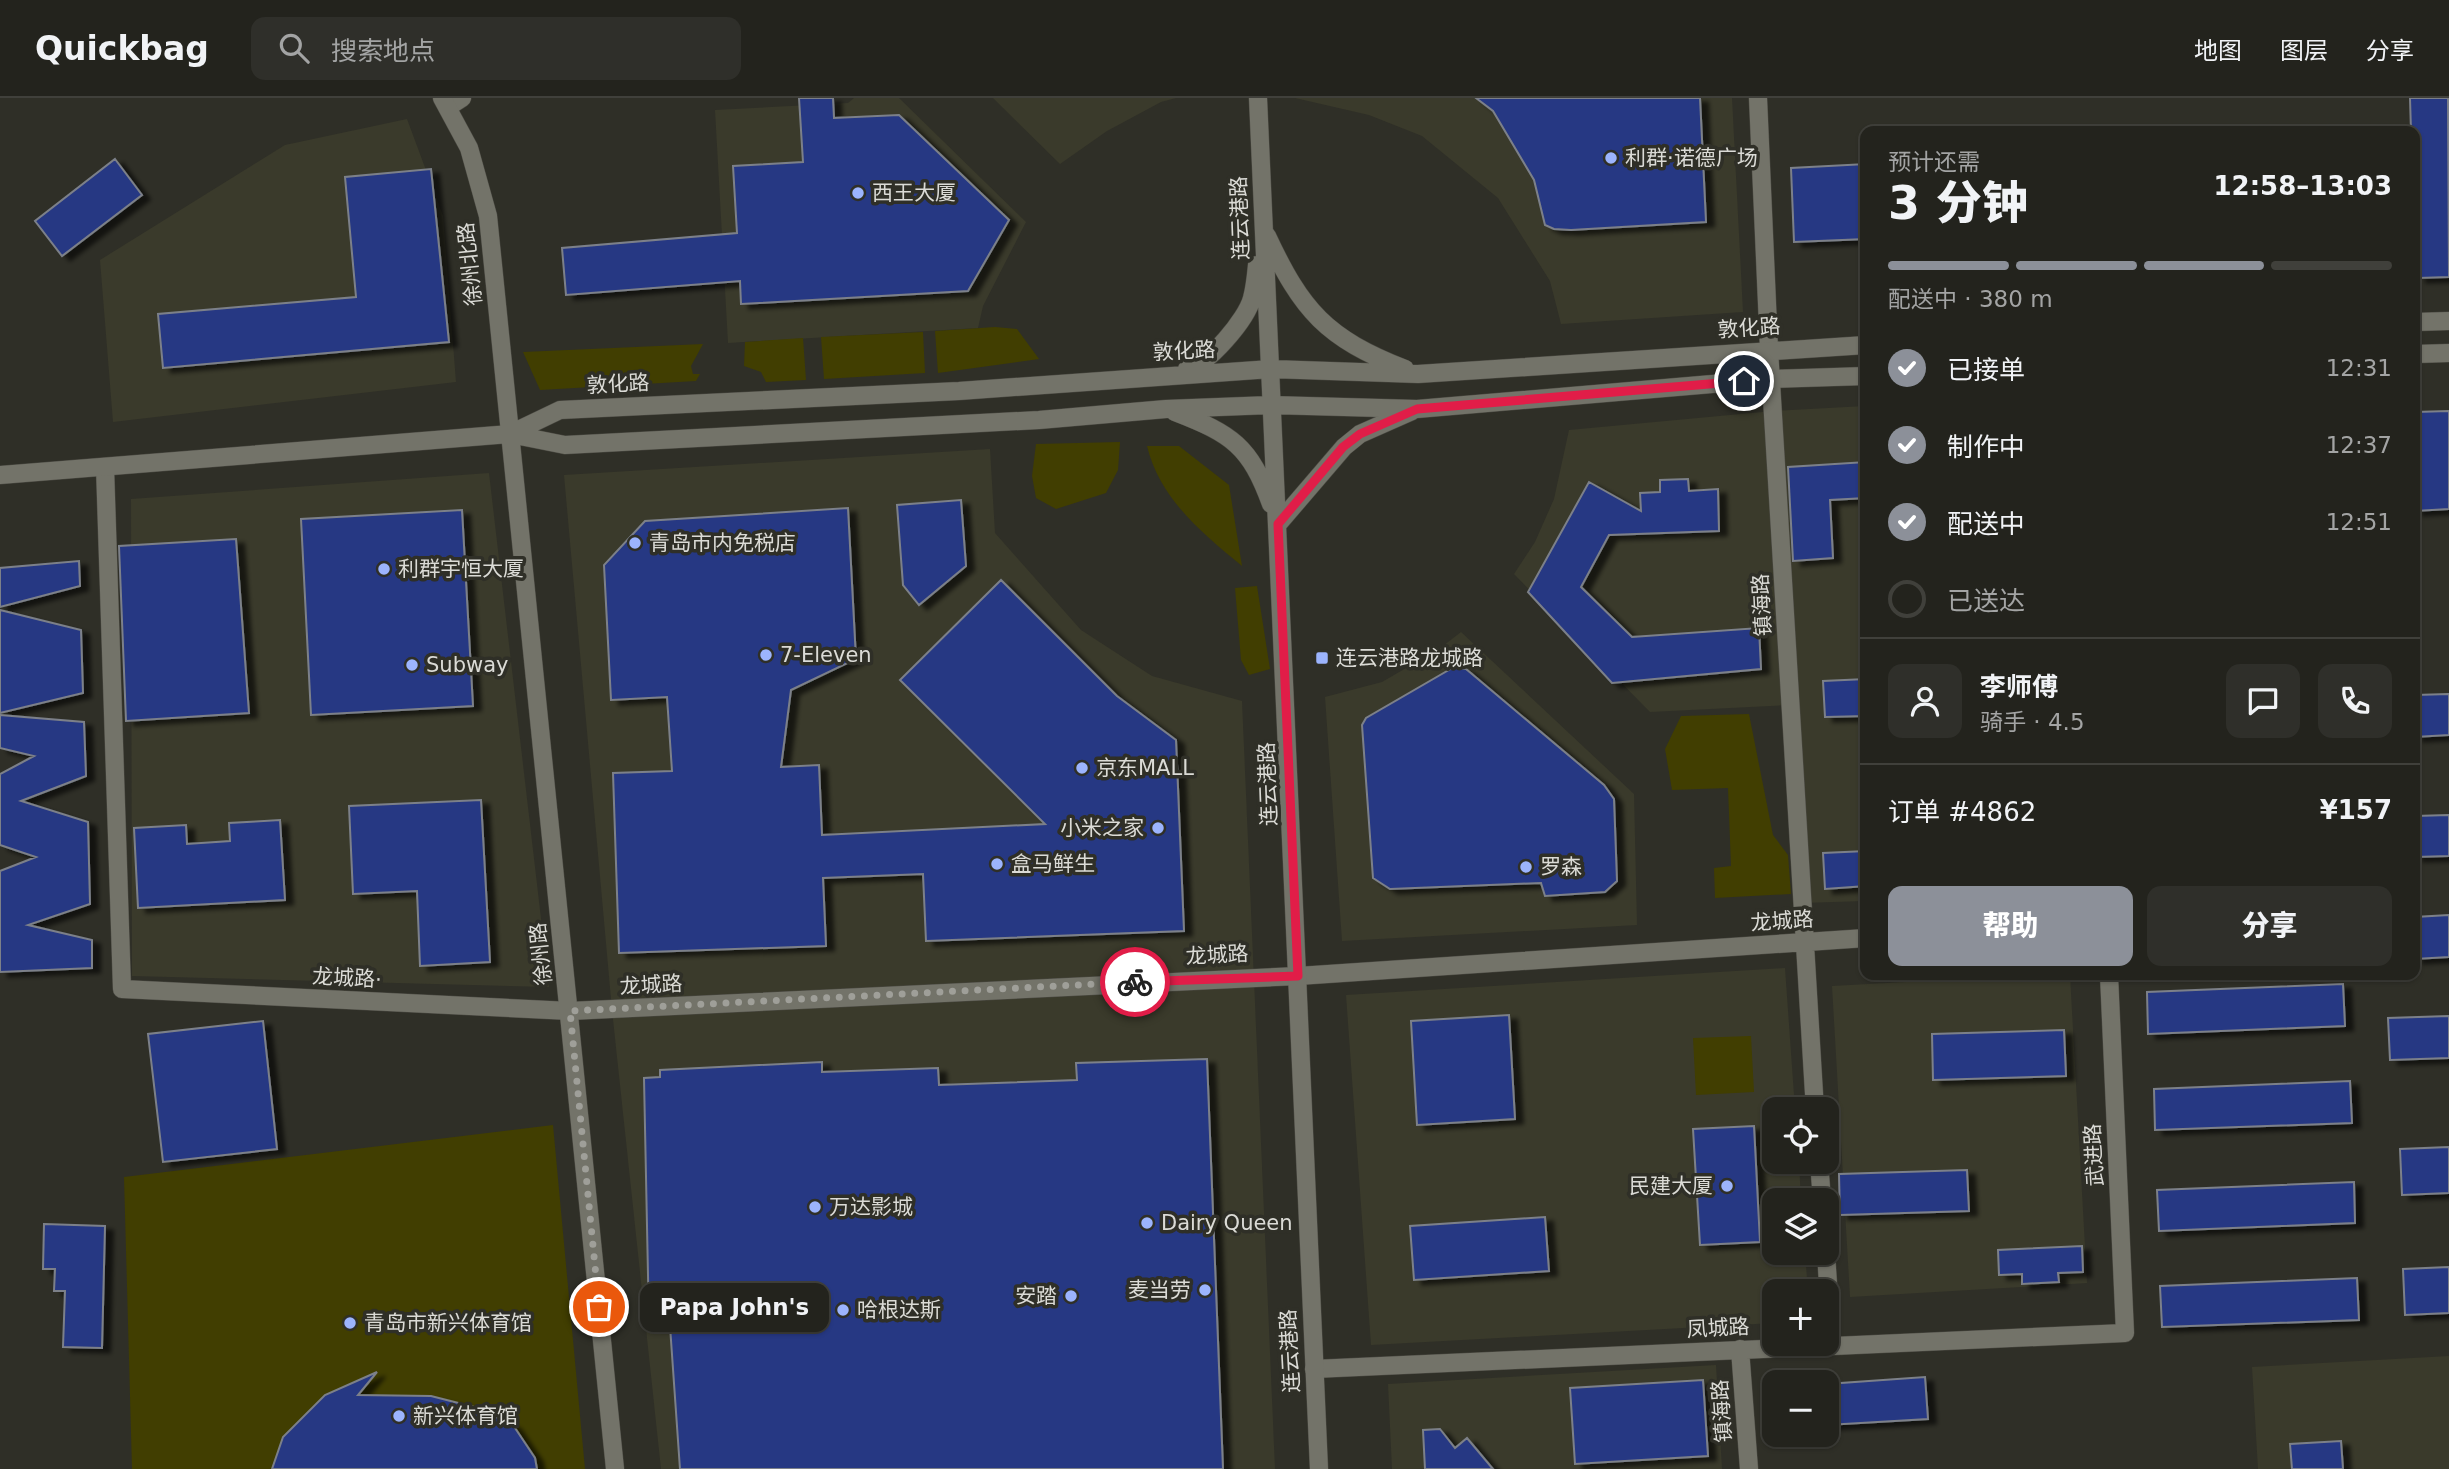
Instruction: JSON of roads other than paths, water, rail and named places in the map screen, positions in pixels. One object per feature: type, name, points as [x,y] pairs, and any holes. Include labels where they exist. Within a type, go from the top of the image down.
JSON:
[{"type":"street","name":"连云港路","points":[[1258,98],[1319,1469]]},
{"type":"street","name":"镇海路","points":[[1758,98],[1769,349],[1814,1097]]},
{"type":"street","name":"徐州北路","points":[[450,101],[469,148],[488,216],[510,434]]},
{"type":"street","points":[[1170,373],[1198,367],[1227,338],[1252,300],[1263,227]]},
{"type":"street","points":[[1263,227],[1298,296],[1334,333],[1370,355],[1418,374]]},
{"type":"street","points":[[2420,323],[2449,321]]},
{"type":"street","name":"敦化路","points":[[510,434],[560,410],[959,390],[1170,373],[1271,369],[1418,374],[1769,349],[1860,345]]},
{"type":"street","points":[[2420,354],[2449,353]]},
{"type":"street","name":"敦化路","points":[[0,475],[510,434],[565,445],[1040,420],[1166,409],[1271,405],[1417,409],[1771,379],[1860,376]]},
{"type":"street","points":[[1166,409],[1213,426],[1240,444],[1263,481],[1278,524]]},
{"type":"street","points":[[1278,524],[1343,447],[1360,434],[1417,409]]},
{"type":"street","name":"徐州路","points":[[510,434],[615,1469]]},
{"type":"street","name":"龙城路·","points":[[105,467],[122,989],[570,1011]]},
{"type":"street","name":"龙城路","points":[[570,1011],[1298,976],[1860,938]]},
{"type":"street","name":"武进路","points":[[2109,980],[2125,1333]]},
{"type":"street","name":"凤城路","points":[[1839,1346],[2125,1333]]},
{"type":"street","name":"凤城路","points":[[1314,1369],[1762,1348]]},
{"type":"street","name":"镇海路","points":[[1740,1349],[1749,1469]]},
{"type":"place","name":"利群·诺德广场","points":[[1611,158]]},
{"type":"place","name":"西王大厦","points":[[858,193]]},
{"type":"place","name":"青岛市内免税店","points":[[635,543]]},
{"type":"place","name":"利群宇恒大厦","points":[[384,569]]},
{"type":"place","name":"7-Eleven","points":[[766,655]]},
{"type":"place","name":"连云港路龙城路","points":[[1322,658]]},
{"type":"place","name":"Subway","points":[[412,665]]},
{"type":"place","name":"京东MALL","points":[[1082,768]]},
{"type":"place","name":"小米之家","points":[[1158,828]]},
{"type":"place","name":"盒马鲜生","points":[[997,864]]},
{"type":"place","name":"罗森","points":[[1526,867]]},
{"type":"place","name":"民建大厦","points":[[1727,1186]]},
{"type":"place","name":"万达影城","points":[[815,1207]]},
{"type":"place","name":"Dairy Queen","points":[[1147,1223]]},
{"type":"place","name":"麦当劳","points":[[1205,1290]]},
{"type":"place","name":"安踏","points":[[1071,1296]]},
{"type":"place","name":"Papa John's","points":[[599,1307]]},
{"type":"place","name":"哈根达斯","points":[[843,1310]]},
{"type":"place","name":"青岛市新兴体育馆","points":[[350,1323]]},
{"type":"place","name":"新兴体育馆","points":[[399,1416]]}]
